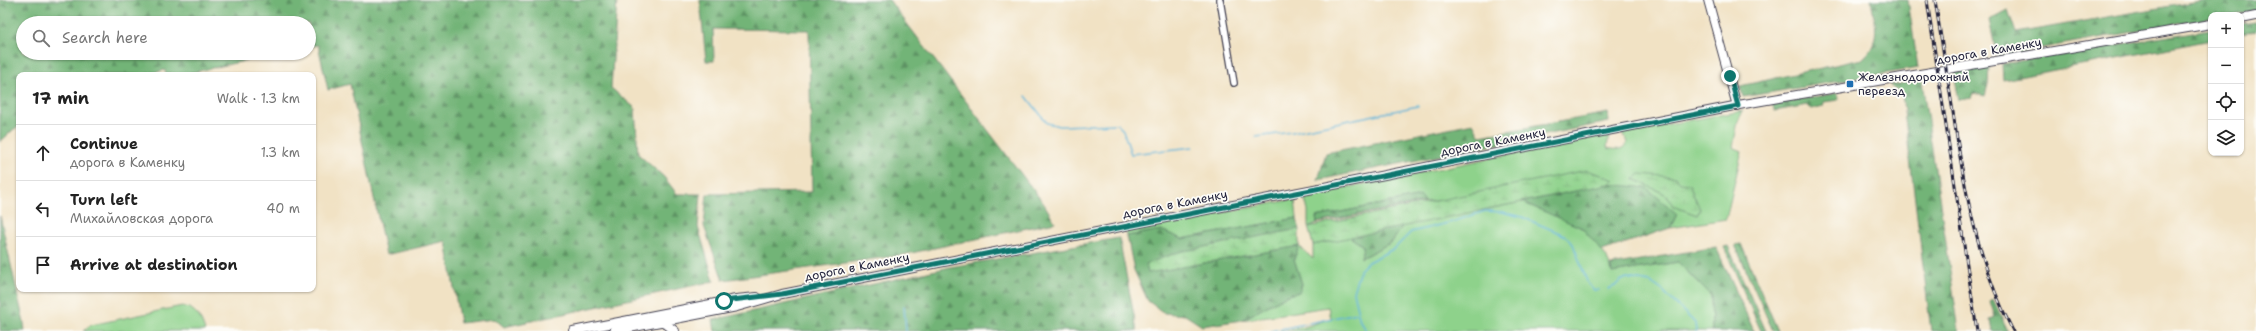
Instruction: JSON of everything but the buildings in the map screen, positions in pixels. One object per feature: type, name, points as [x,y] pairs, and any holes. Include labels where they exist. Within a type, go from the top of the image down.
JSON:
[{"type":"street","points":[[1220,0],[1234,83]]},
{"type":"street","points":[[1708,0],[1738,106]]},
{"type":"street","points":[[2244,18],[2256,16]]},
{"type":"street","name":"дорога в Каменку","points":[[573,331],[642,322],[662,322],[738,306],[782,294],[1738,106],[2208,25]]},
{"type":"street","name":"дорога в Каменку","points":[[614,331],[642,322],[654,315],[736,299],[782,294]]},
{"type":"street","points":[[654,315],[675,331]]},
{"type":"street","points":[[642,322],[649,331]]},
{"type":"green space","points":[[0,0],[617,0],[611,88],[635,108],[638,154],[664,177],[677,194],[701,194],[698,227],[714,281],[504,327],[495,319],[460,323],[446,241],[386,255],[350,84],[328,90],[318,45],[316,45],[316,16],[16,16],[16,60],[248,60],[194,72],[165,72],[165,70],[157,72],[16,72],[16,128],[0,142]]},
{"type":"green space","points":[[700,0],[889,0],[1044,204],[1055,222],[902,255],[723,280],[704,226],[707,194],[812,192],[809,30],[713,29],[714,61],[706,61]]},
{"type":"green space","points":[[1871,0],[1908,0],[1918,68],[1743,97],[1740,86],[1862,59],[1868,53],[1875,39],[1876,32]]},
{"type":"green space","points":[[2205,0],[2256,0],[2256,10],[2244,12],[2208,12],[2208,19],[1997,56],[1989,20],[2008,10],[2016,33]]},
{"type":"green space","points":[[2256,22],[2256,31],[2244,33],[2244,24]]},
{"type":"green space","points":[[2208,30],[2208,41],[2003,80],[2002,64]]},
{"type":"green space","points":[[1989,66],[1988,84],[1985,96],[1974,93],[1972,98],[1959,100],[1954,73]]},
{"type":"green space","points":[[1922,81],[1959,331],[1931,331],[1902,94],[1889,85]]},
{"type":"green space","points":[[1838,93],[1838,100],[1824,102],[1823,106],[1812,109],[1807,105],[1775,111],[1772,104]]},
{"type":"green space","points":[[1743,111],[1738,121],[1733,147],[1742,151],[1726,219],[1670,228],[1677,214],[1622,186],[1609,184],[1614,181],[1425,202],[1421,196],[1316,217],[1317,223],[1308,227],[1308,210],[1304,196],[1609,134],[1607,148],[1619,149],[1624,147],[1628,142],[1622,132]],"holes":[[[1635,179],[1700,209],[1697,215],[1673,206],[1667,195]]]},
{"type":"green space","points":[[1608,113],[1609,122],[1318,180],[1326,153],[1473,123],[1480,136]]},
{"type":"green space","points":[[1587,170],[1615,180],[1609,184],[1313,245],[1308,227]]},
{"type":"green space","points":[[1640,174],[1675,177],[1680,183],[1689,184],[1700,209],[1697,215],[1673,206],[1667,195],[1634,179]]},
{"type":"green space","points":[[1609,184],[1647,188],[1677,214],[1670,228],[1602,251],[1582,228],[1522,202]]},
{"type":"green space","points":[[1421,196],[1425,202],[1317,223],[1316,217]]},
{"type":"green space","points":[[1295,199],[1297,218],[1182,239],[1161,230],[1127,236],[1126,231]]},
{"type":"green space","points":[[1522,202],[1567,221],[1585,231],[1605,255],[1612,273],[1678,262],[1711,296],[1712,331],[1280,331],[1305,327],[1331,318],[1328,307],[1242,320],[1285,296],[1299,292],[1302,284],[1294,259],[1299,246],[1313,259],[1313,245],[1350,237],[1363,246],[1361,258],[1392,242],[1403,226]]},
{"type":"green space","points":[[0,216],[25,331],[0,331]]},
{"type":"green space","points":[[1297,218],[1299,229],[1179,252],[1146,264],[1148,273],[1299,246],[1294,259],[1302,284],[1299,292],[1285,296],[1242,320],[1202,326],[1185,315],[1164,313],[1148,301],[1134,270],[1127,236],[1161,230],[1182,239]]},
{"type":"green space","points":[[1403,226],[1392,242],[1361,258],[1363,246],[1350,237]]},
{"type":"green space","points":[[1299,229],[1299,246],[1148,273],[1146,264],[1179,252]]},
{"type":"green space","points":[[1119,238],[1137,331],[715,331],[713,320],[950,267]]},
{"type":"green space","points":[[1741,244],[1778,331],[1773,331],[1735,245]]},
{"type":"green space","points":[[1728,246],[1766,331],[1761,331],[1724,247]]},
{"type":"green space","points":[[1716,247],[1754,331],[1712,331],[1711,296],[1678,262],[1612,273],[1611,265]]},
{"type":"green space","points":[[1993,299],[2008,331],[1992,331],[1990,319],[1995,317],[1990,301]]},
{"type":"green space","points":[[182,306],[191,309],[197,314],[205,331],[83,331],[91,325]]},
{"type":"waterway","points":[[1026,96],[1047,123],[1060,126],[1117,124],[1123,130],[1131,154],[1193,147]]},
{"type":"waterway","points":[[1256,137],[1292,132],[1418,106]]},
{"type":"waterway","points":[[1367,331],[1360,321],[1353,292],[1360,270],[1368,262],[1395,248],[1411,232],[1452,222],[1485,211],[1502,212],[1522,217],[1564,235],[1573,244],[1588,284],[1594,290],[1599,290]]},
{"type":"waterway","points":[[1608,289],[1627,278],[1650,282],[1662,290],[1695,323],[1696,331]]},
{"type":"waterway","points":[[904,306],[906,331]]},
{"type":"waterway","points":[[1271,331],[1357,313]]},
{"type":"railway","points":[[1927,0],[1977,331]]},
{"type":"railway","points":[[1935,0],[1967,196],[1981,251],[1990,278],[2013,331]]},
{"type":"place","name":"Железнодорожный переезд","points":[[1850,84]]},
{"type":"route","points":[[724,301],[782,294],[1106,229],[1738,106],[1730,76]]}]
